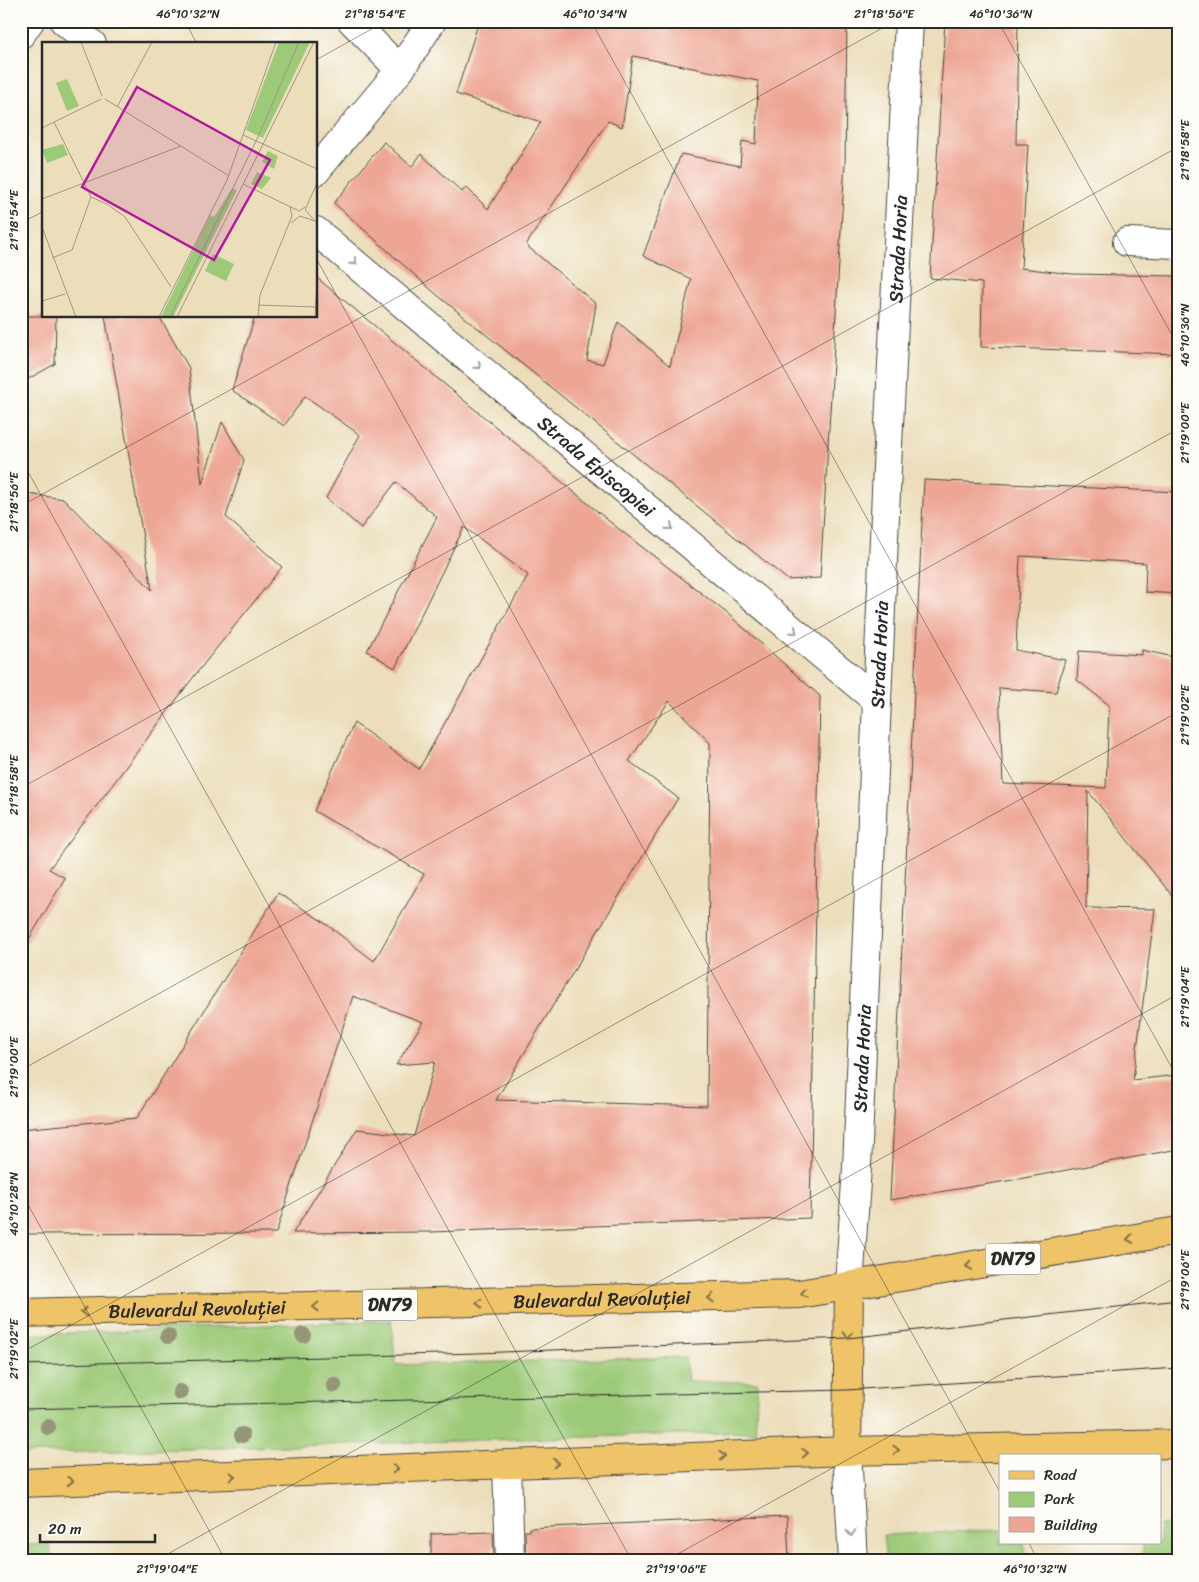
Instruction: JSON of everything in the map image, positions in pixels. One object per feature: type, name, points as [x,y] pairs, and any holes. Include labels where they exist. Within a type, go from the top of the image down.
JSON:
[{"type":"main road","name":"Bulevardul Revoluției","points":[[21,1314],[799,1294],[1178,1231]]},
{"type":"main road","points":[[847,1451],[848,1286]]},
{"type":"main road","points":[[21,1483],[847,1451],[1178,1444]]},
{"type":"street","points":[[21,34],[30,21]]},
{"type":"street","points":[[64,21],[90,42]]},
{"type":"street","points":[[352,21],[400,70]]},
{"type":"street","points":[[318,169],[400,70],[432,21]]},
{"type":"street","name":"Strada Horia","points":[[848,1286],[858,1166],[910,21]]},
{"type":"street","name":"Strada Episcopiei","points":[[318,233],[878,701]]},
{"type":"street","points":[[1127,242],[1178,244]]},
{"type":"street","points":[[847,1451],[853,1561]]},
{"type":"street","points":[[507,1464],[510,1561]]},
{"type":"green space","points":[[391,1320],[396,1365],[685,1357],[688,1381],[758,1382],[755,1432],[21,1454],[21,1335]]},
{"type":"green space","points":[[1178,1524],[1178,1561],[1143,1561],[1143,1544],[1162,1544],[1162,1525]]},
{"type":"green space","points":[[999,1530],[999,1544],[1024,1544],[1027,1561],[886,1561],[883,1535]]},
{"type":"green space","points":[[51,1544],[51,1561],[21,1561],[21,1545]]},
{"type":"building","points":[[479,21],[847,21],[845,163],[820,578],[788,580],[436,294],[334,203],[384,142],[412,167],[421,154],[462,192],[466,187],[488,209],[541,122],[456,94]],"holes":[[[633,56],[758,81],[756,144],[742,141],[740,166],[681,154],[643,256],[691,279],[670,366],[618,322],[603,364],[587,360],[596,304],[526,245],[608,121],[622,127]]]},
{"type":"building","points":[[945,21],[1018,21],[1016,144],[1028,144],[1021,268],[1072,274],[1178,276],[1178,354],[981,347],[982,283],[930,278]]},
{"type":"building","points":[[318,279],[610,522],[728,614],[820,696],[810,1218],[431,1232],[293,1233],[357,1129],[414,1136],[435,1062],[396,1065],[423,1022],[353,996],[276,1233],[21,1234],[21,1129],[137,1118],[278,893],[322,921],[374,961],[424,874],[314,811],[354,723],[419,769],[528,575],[464,527],[395,668],[367,651],[437,517],[396,482],[361,528],[326,498],[360,435],[305,396],[284,426],[232,390],[254,318],[318,318]],"holes":[[[669,701],[710,743],[707,1106],[496,1100],[678,798],[629,761]]]},
{"type":"building","points":[[21,316],[56,318],[55,364],[21,383]]},
{"type":"building","points":[[105,318],[160,318],[189,368],[202,484],[222,422],[244,460],[226,517],[282,567],[195,675],[49,869],[65,878],[21,953],[21,493],[64,499],[152,590]]},
{"type":"building","points":[[924,480],[1178,492],[1178,594],[1145,592],[1146,563],[1020,556],[1016,650],[1065,660],[1056,692],[999,688],[1003,784],[1106,788],[1109,705],[1077,680],[1079,651],[1142,655],[1142,650],[1178,658],[1178,903],[1088,791],[1086,908],[1155,909],[1133,1080],[1178,1075],[1178,1149],[1019,1179],[890,1200]]},
{"type":"building","points":[[787,1516],[789,1561],[526,1561],[525,1531],[529,1531],[529,1528]]},
{"type":"building","points":[[493,1532],[494,1561],[431,1561],[431,1534]]},
{"type":"tram line","points":[[21,1365],[478,1353],[848,1338],[1178,1300]]},
{"type":"tram line","points":[[21,1409],[847,1390],[1178,1368]]}]
